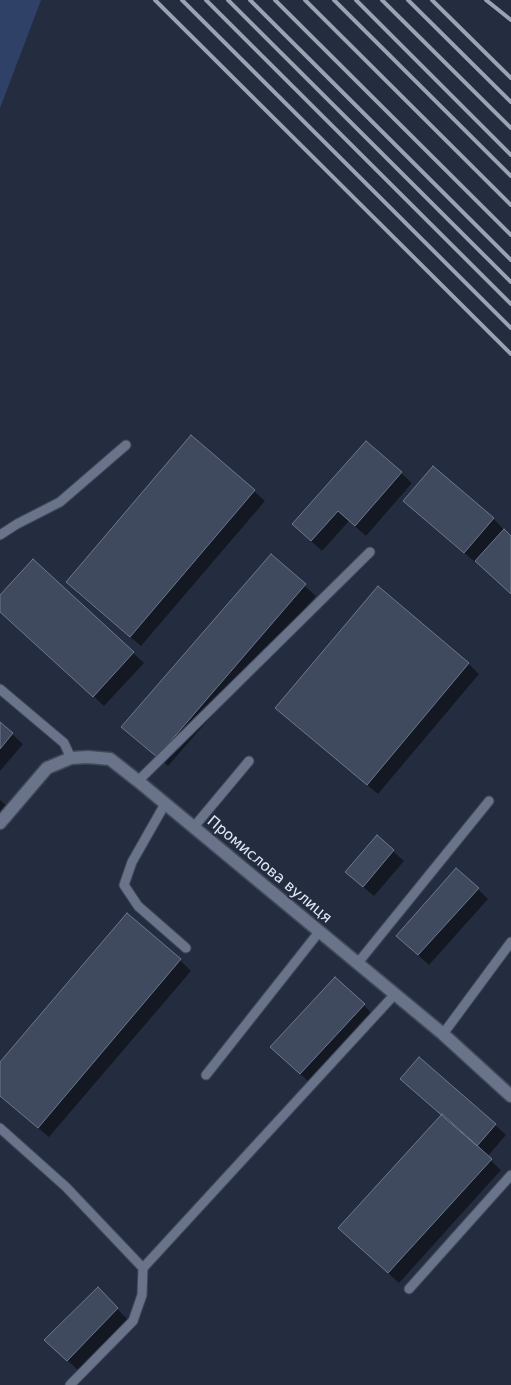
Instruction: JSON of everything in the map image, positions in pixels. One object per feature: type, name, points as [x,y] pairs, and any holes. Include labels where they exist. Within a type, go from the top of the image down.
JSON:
[{"type":"street","name":"Промислова вулиця","points":[[0,823],[46,768],[71,758],[88,757],[110,760],[138,781],[443,1034],[511,1096]]},
{"type":"lane","points":[[0,534],[60,502],[126,445]]},
{"type":"lane","points":[[138,781],[370,552]]},
{"type":"lane","points":[[0,689],[64,743],[71,758]]},
{"type":"lane","points":[[193,828],[249,760]]},
{"type":"lane","points":[[358,964],[489,800]]},
{"type":"lane","points":[[165,804],[132,862],[124,885],[138,906],[186,948]]},
{"type":"lane","points":[[206,1075],[318,932]]},
{"type":"lane","points":[[443,1034],[511,942]]},
{"type":"lane","points":[[70,1385],[133,1321],[142,1295],[143,1268],[395,994]]},
{"type":"lane","points":[[0,1128],[66,1187],[143,1268]]},
{"type":"lane","points":[[409,1289],[511,1175]]},
{"type":"shaded area","points":[[0,0],[41,0],[0,108]]},
{"type":"building","points":[[191,435],[255,490],[130,637],[66,582]]},
{"type":"building","points":[[366,441],[402,472],[355,526],[338,511],[311,541],[292,524]]},
{"type":"building","points":[[433,466],[494,518],[464,553],[403,501]]},
{"type":"building","points":[[504,529],[511,536],[511,594],[475,561]]},
{"type":"building","points":[[271,554],[306,584],[157,757],[121,727]]},
{"type":"building","points":[[33,559],[134,652],[93,697],[0,612],[0,595]]},
{"type":"building","points":[[378,586],[469,663],[367,785],[275,708]]},
{"type":"building","points":[[0,722],[13,733],[0,749]]},
{"type":"building","points":[[377,835],[394,850],[363,887],[345,872]]},
{"type":"building","points":[[456,868],[479,888],[418,955],[396,936]]},
{"type":"building","points":[[127,913],[181,959],[38,1128],[0,1096],[0,1062]]},
{"type":"building","points":[[335,977],[365,1004],[300,1074],[270,1047]]},
{"type":"building","points":[[419,1057],[496,1124],[477,1146],[400,1079]]},
{"type":"building","points":[[442,1114],[492,1159],[388,1273],[338,1228]]},
{"type":"building","points":[[98,1287],[118,1308],[67,1361],[44,1340]]},
{"type":"railway","points":[[155,0],[511,354]]},
{"type":"railway","points":[[182,0],[511,328]]},
{"type":"railway","points":[[206,0],[511,304]]},
{"type":"railway","points":[[228,0],[511,282]]},
{"type":"railway","points":[[250,0],[511,260]]},
{"type":"railway","points":[[275,0],[511,235]]},
{"type":"railway","points":[[305,0],[511,205]]},
{"type":"railway","points":[[334,0],[511,176]]},
{"type":"railway","points":[[356,0],[511,155]]},
{"type":"railway","points":[[382,0],[511,128]]},
{"type":"railway","points":[[408,0],[511,102]]},
{"type":"railway","points":[[432,0],[511,78]]},
{"type":"railway","points":[[486,0],[511,20]]}]
